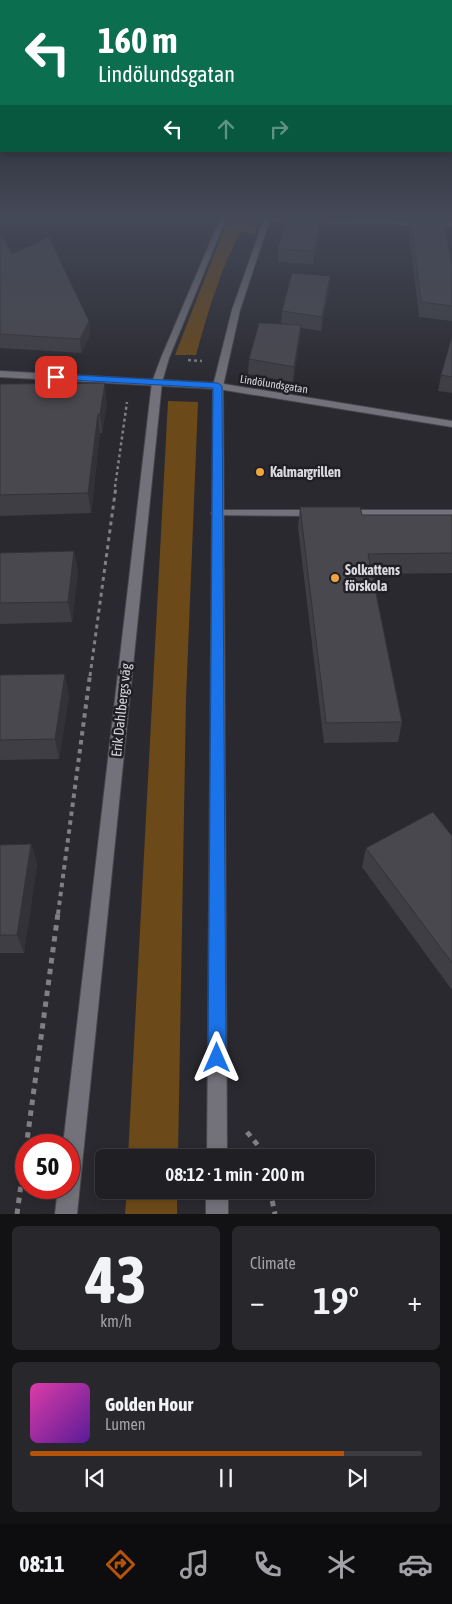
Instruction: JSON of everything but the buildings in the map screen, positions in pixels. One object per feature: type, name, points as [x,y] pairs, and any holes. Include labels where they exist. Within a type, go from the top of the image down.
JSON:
[{"type":"main road","name":"Erik Dahlbergs väg","points":[[66,1214],[158,382],[165,358],[199,276]]},
{"type":"main road","points":[[217,1149],[218,386],[236,310],[248,276]]},
{"type":"main road","name":"Lindölundsgatan","points":[[0,374],[218,386],[452,424]]},
{"type":"main road","points":[[217,513],[452,513]]},
{"type":"main road","points":[[217,1199],[217,1214]]},
{"type":"path","points":[[16,1214],[125,418],[132,381]]},
{"type":"path","points":[[272,1199],[275,1214]]},
{"type":"shaded area","points":[[206,276],[221,276],[196,355],[175,355]]},
{"type":"shaded area","points":[[168,401],[198,402],[186,699],[178,1149],[128,1149]]},
{"type":"shaded area","points":[[126,1199],[177,1199],[177,1214],[125,1214]]},
{"type":"place","name":"Kalmargrillen","points":[[260,472]]},
{"type":"place","name":"Solkattens förskola","points":[[335,578]]},
{"type":"route","points":[[56,377],[218,386],[217,1058]]}]
